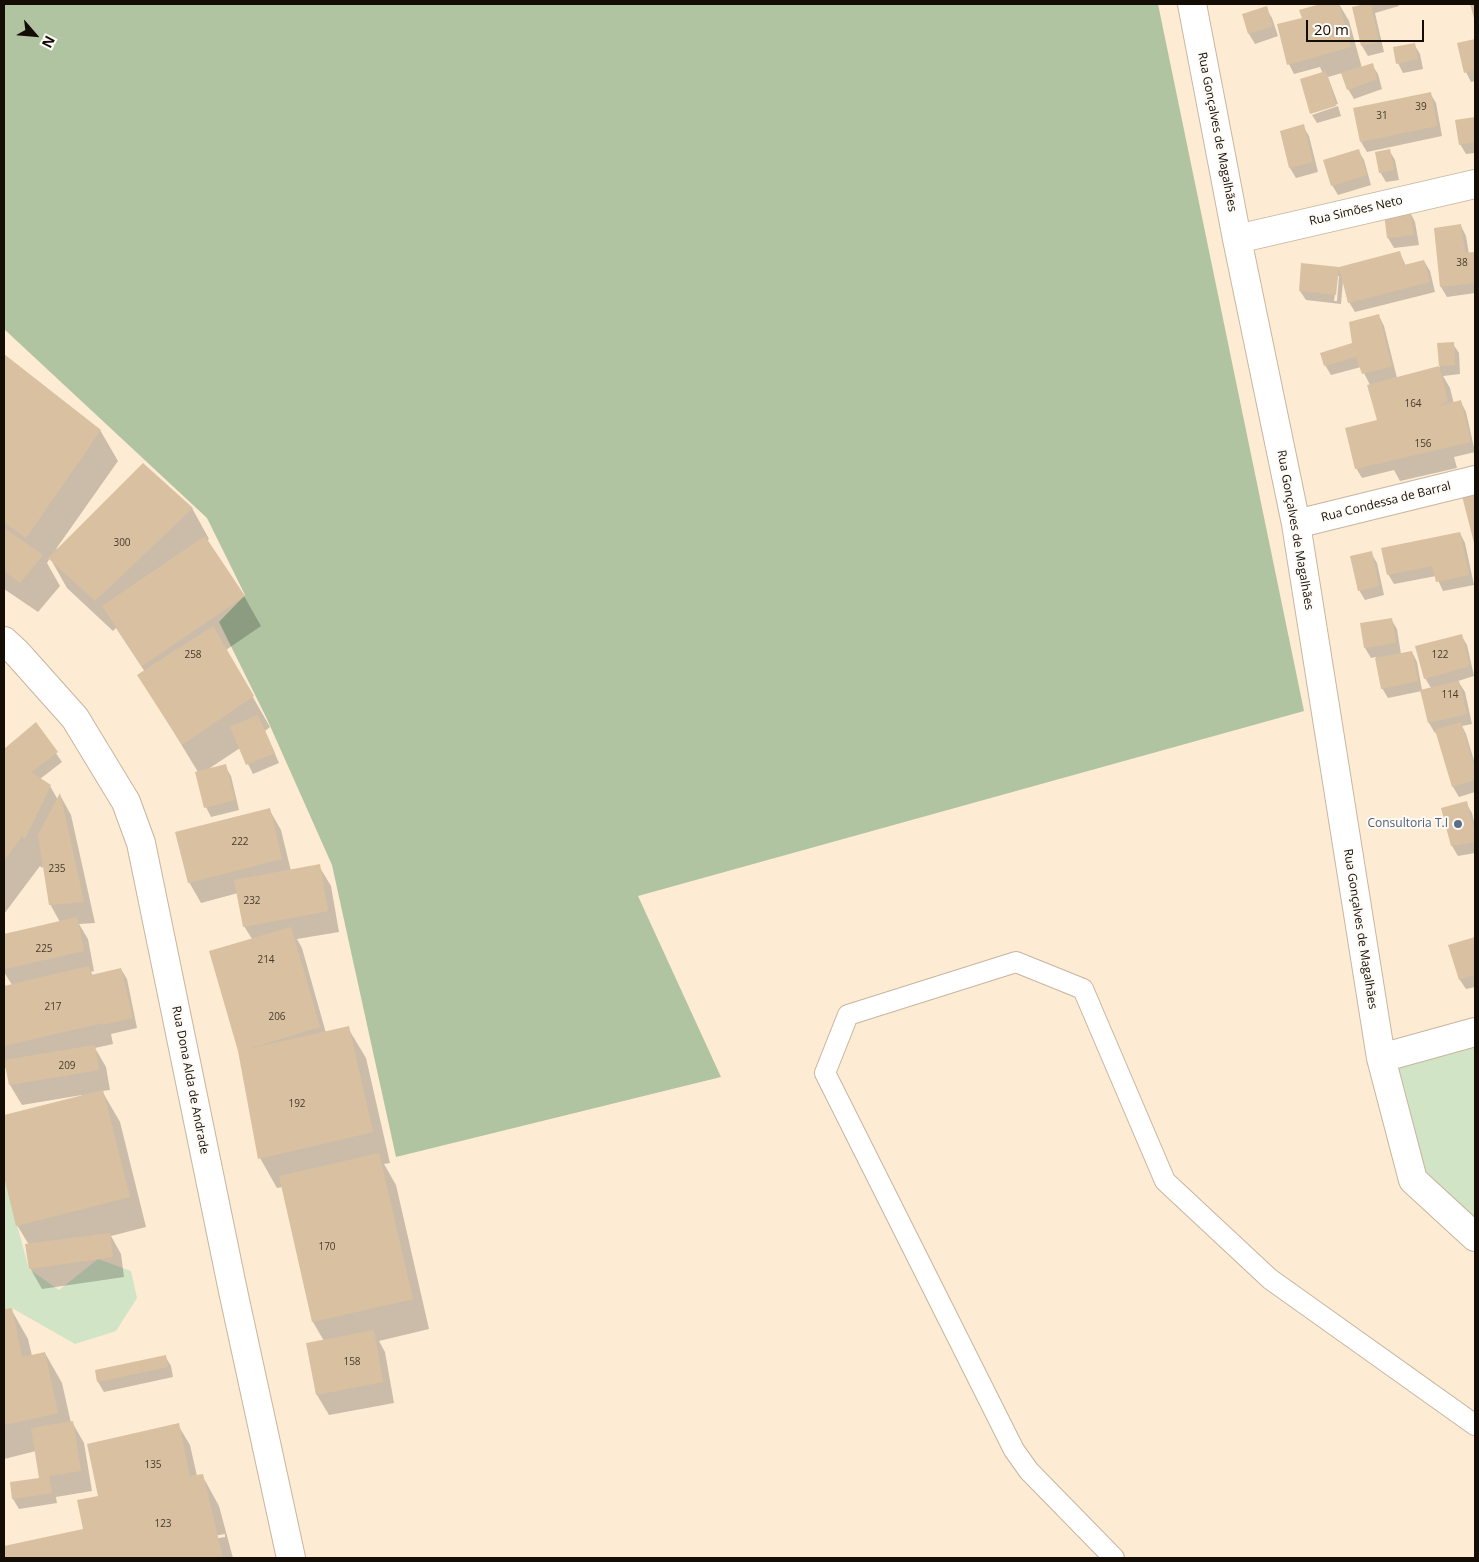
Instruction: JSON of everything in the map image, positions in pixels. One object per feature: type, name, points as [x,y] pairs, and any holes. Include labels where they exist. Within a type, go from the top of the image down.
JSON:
[{"type":"street","name":"Rua Gonçalves de Magalhães","points":[[1192,4],[1236,239],[1296,524],[1381,1058],[1413,1180],[1475,1237]]},
{"type":"street","name":"Rua Simões Neto","points":[[1236,239],[1475,184]]},
{"type":"street","name":"Rua Condessa de Barral","points":[[1296,524],[1475,480]]},
{"type":"street","name":"Rua Dona Alda de Andrade","points":[[4,641],[75,718],[126,802],[141,843],[233,1291],[291,1558]]},
{"type":"street","points":[[1381,1058],[1475,1032]]},
{"type":"lane","points":[[1114,1558],[1029,1471],[1014,1450],[824,1073],[848,1015],[1016,962],[1083,989],[1166,1181],[1270,1279],[1475,1425]]},
{"type":"green space","points":[[4,4],[1158,4],[1304,711],[638,896],[721,1077],[396,1157],[332,865],[267,719],[219,622],[245,595],[207,518],[4,329]]},
{"type":"green space","points":[[1475,1034],[1475,1244],[1399,1185],[1383,1067]]},
{"type":"green space","points":[[4,1177],[29,1269],[59,1290],[98,1259],[131,1271],[137,1298],[116,1331],[75,1344],[12,1308],[4,1310]]},
{"type":"building","points":[[1320,4],[1339,4],[1351,47],[1287,65],[1277,24],[1302,18],[1299,10]]},
{"type":"building","points":[[1371,4],[1379,42],[1361,46],[1352,7]]},
{"type":"building","points":[[1470,4],[1475,4],[1475,22]]},
{"type":"building","points":[[1267,6],[1273,26],[1248,34],[1242,14]]},
{"type":"building","points":[[1475,39],[1475,70],[1464,73],[1457,43]]},
{"type":"building","points":[[1415,43],[1418,59],[1396,64],[1393,47]]},
{"type":"building","points":[[1373,63],[1377,79],[1347,90],[1341,73]]},
{"type":"building","points":[[1326,71],[1336,106],[1310,114],[1300,79]]},
{"type":"building","points":[[1431,92],[1437,126],[1360,142],[1353,108]]},
{"type":"building","points":[[1475,117],[1475,142],[1459,145],[1455,120]]},
{"type":"building","points":[[1304,124],[1313,162],[1289,168],[1280,131]]},
{"type":"building","points":[[1359,149],[1367,175],[1331,186],[1323,160]]},
{"type":"building","points":[[1390,149],[1394,170],[1379,173],[1375,152]]},
{"type":"building","points":[[1410,211],[1414,235],[1387,238],[1384,214]]},
{"type":"building","points":[[1461,224],[1465,253],[1475,252],[1475,283],[1440,287],[1434,228]]},
{"type":"building","points":[[1400,251],[1404,265],[1424,260],[1430,282],[1348,303],[1339,267]]},
{"type":"building","points":[[1301,263],[1339,267],[1336,295],[1299,291]]},
{"type":"building","points":[[1379,314],[1392,366],[1362,374],[1356,357],[1324,366],[1320,353],[1352,343],[1349,322]]},
{"type":"building","points":[[1454,342],[1455,365],[1439,366],[1437,343]]},
{"type":"building","points":[[4,354],[101,430],[26,538],[4,522]]},
{"type":"building","points":[[1439,366],[1448,401],[1436,407],[1461,400],[1471,442],[1355,469],[1345,428],[1377,420],[1367,385]]},
{"type":"building","points":[[143,463],[193,508],[95,601],[48,558]]},
{"type":"building","points":[[1475,493],[1475,547],[1462,496]]},
{"type":"building","points":[[4,528],[43,555],[20,583],[4,571]]},
{"type":"building","points":[[1460,532],[1469,575],[1436,582],[1432,566],[1387,575],[1381,548]]},
{"type":"building","points":[[205,536],[245,596],[142,666],[102,606]]},
{"type":"building","points":[[1372,551],[1379,586],[1358,591],[1350,556]]},
{"type":"building","points":[[1392,618],[1396,643],[1364,648],[1360,623]]},
{"type":"building","points":[[213,626],[254,696],[182,745],[137,675]]},
{"type":"building","points":[[1462,634],[1470,666],[1424,679],[1415,646]]},
{"type":"building","points":[[1412,651],[1418,681],[1381,689],[1375,658]]},
{"type":"building","points":[[1459,681],[1467,714],[1428,723],[1420,690]]},
{"type":"building","points":[[258,715],[275,753],[246,765],[230,727]]},
{"type":"building","points":[[36,722],[58,752],[31,772],[51,785],[25,839],[22,836],[4,861],[4,749]]},
{"type":"building","points":[[1461,722],[1475,769],[1475,780],[1452,787],[1435,730]]},
{"type":"building","points":[[226,764],[235,800],[204,808],[195,772]]},
{"type":"building","points":[[60,793],[84,902],[49,905],[38,835]]},
{"type":"building","points":[[1467,801],[1475,834],[1475,842],[1451,846],[1441,808]]},
{"type":"building","points":[[270,808],[282,859],[188,883],[175,832]]},
{"type":"building","points":[[320,864],[328,911],[243,927],[234,880]]},
{"type":"building","points":[[77,917],[84,951],[4,969],[4,934]]},
{"type":"building","points":[[291,927],[320,1027],[244,1050],[349,1026],[373,1132],[258,1159],[238,1051],[209,951]]},
{"type":"building","points":[[1475,937],[1475,975],[1459,980],[1448,945]]},
{"type":"building","points":[[89,966],[91,975],[121,968],[133,1018],[102,1025],[102,1023],[4,1046],[4,986]]},
{"type":"building","points":[[95,1045],[99,1070],[9,1085],[4,1060]]},
{"type":"building","points":[[103,1090],[130,1197],[16,1226],[4,1177],[4,1115]]},
{"type":"building","points":[[379,1153],[413,1299],[312,1322],[279,1176]]},
{"type":"building","points":[[110,1233],[113,1257],[29,1269],[25,1244]]},
{"type":"building","points":[[12,1308],[22,1357],[45,1352],[58,1413],[4,1425],[4,1309]]},
{"type":"building","points":[[374,1330],[383,1382],[316,1395],[306,1343]]},
{"type":"building","points":[[166,1355],[168,1367],[97,1382],[95,1370]]},
{"type":"building","points":[[73,1421],[81,1471],[49,1476],[52,1493],[12,1499],[10,1482],[39,1478],[31,1428]]},
{"type":"building","points":[[179,1423],[190,1476],[203,1474],[223,1558],[4,1558],[4,1546],[83,1529],[77,1500],[98,1496],[87,1444]]},
{"type":"place","name":"Consultoria T.I","points":[[1458,824]]}]
